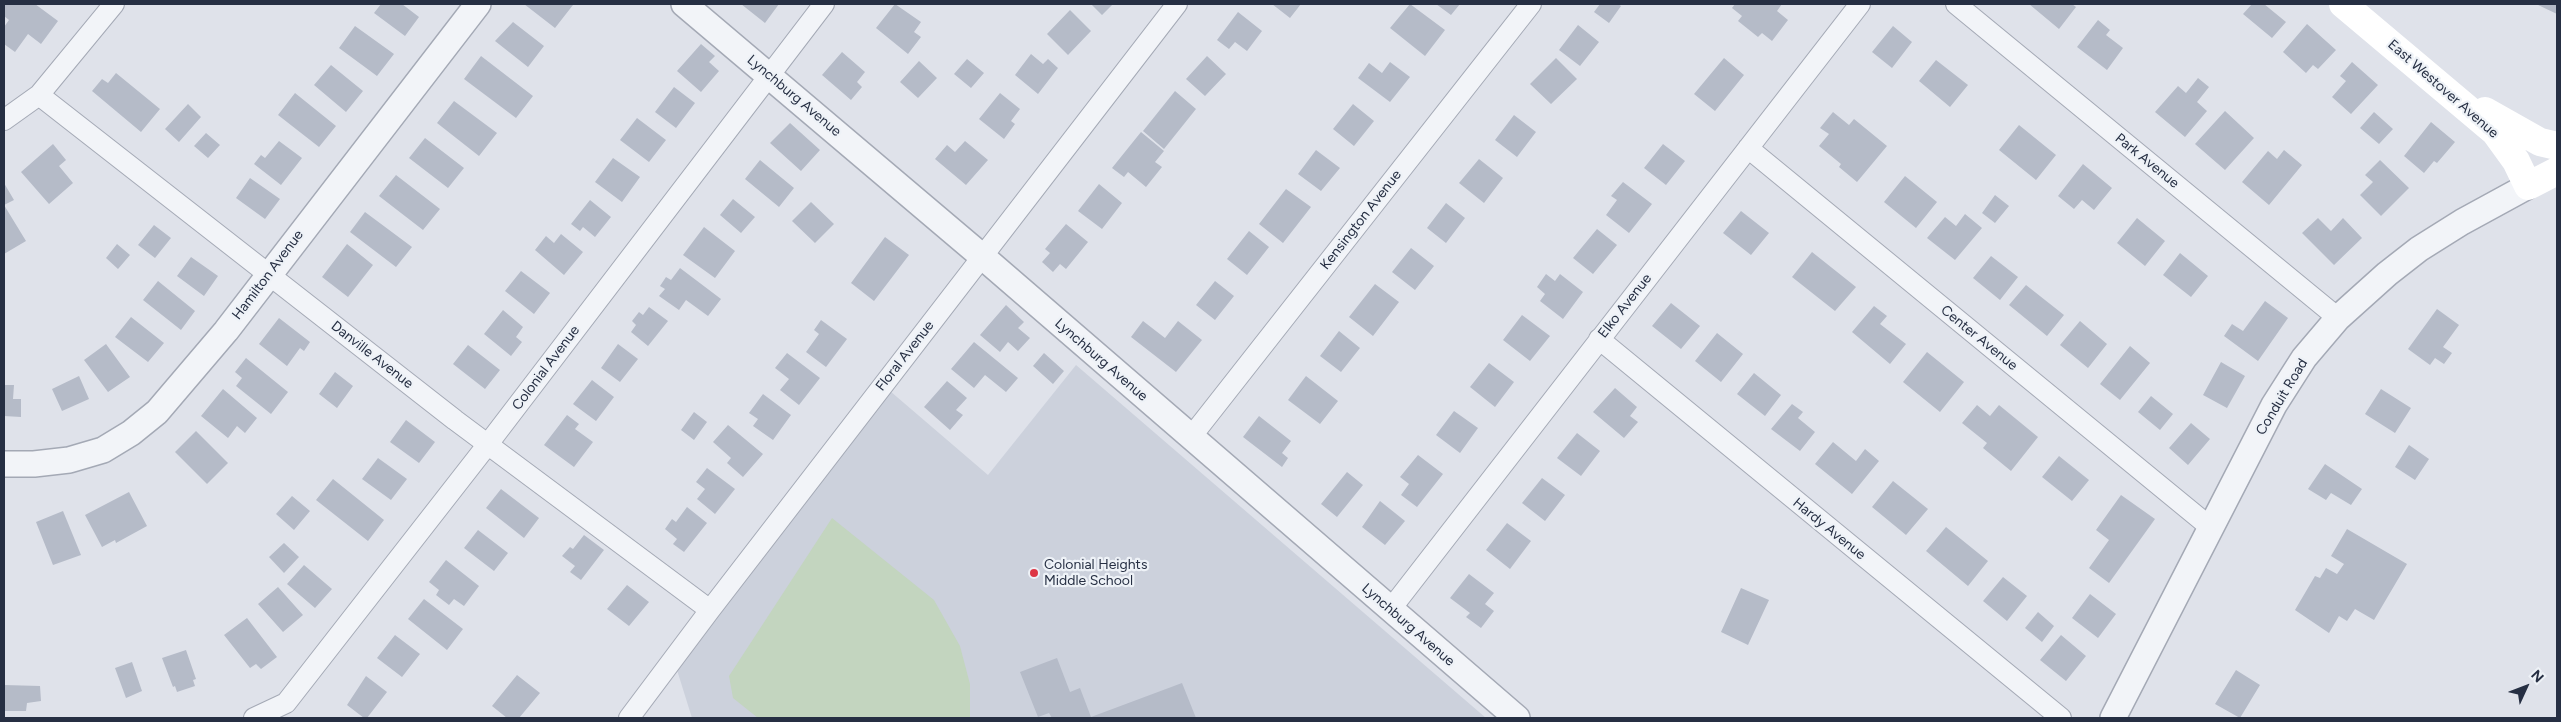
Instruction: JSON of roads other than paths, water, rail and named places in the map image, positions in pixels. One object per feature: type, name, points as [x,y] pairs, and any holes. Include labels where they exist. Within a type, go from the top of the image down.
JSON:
[{"type":"main road","name":"East Westover Avenue","points":[[2343,4],[2440,84],[2494,132],[2513,157],[2528,186]]},
{"type":"main road","points":[[2440,84],[2540,142],[2557,146]]},
{"type":"main road","name":"Conduit Road","points":[[2528,186],[2557,171]]},
{"type":"street","points":[[4,120],[39,95],[114,4]]},
{"type":"street","name":"Hamilton Avenue","points":[[4,464],[34,464],[69,460],[103,450],[132,433],[158,412],[269,275],[478,4]]},
{"type":"street","name":"Lynchburg Avenue","points":[[684,4],[982,256],[1517,718]]},
{"type":"street","name":"Colonial Avenue","points":[[254,718],[283,711],[824,4]]},
{"type":"street","name":"Floral Avenue","points":[[632,715],[710,610],[1177,4]]},
{"type":"street","name":"Kensington Avenue","points":[[1191,437],[1531,4]]},
{"type":"street","name":"Elko Avenue","points":[[1390,610],[1860,4]]},
{"type":"street","name":"Park Avenue","points":[[1956,4],[2338,318]]},
{"type":"street","name":"Danville Avenue","points":[[39,95],[488,444],[710,610]]},
{"type":"street","name":"Center Avenue","points":[[1748,148],[2210,527]]},
{"type":"street","name":"Conduit Road","points":[[2113,718],[2274,405],[2304,358],[2338,318],[2387,274],[2419,249],[2462,222],[2528,186]]},
{"type":"street","name":"Hardy Avenue","points":[[1599,339],[2060,718]]},
{"type":"place","name":"Colonial Heights Middle School","points":[[1034,573]]}]
